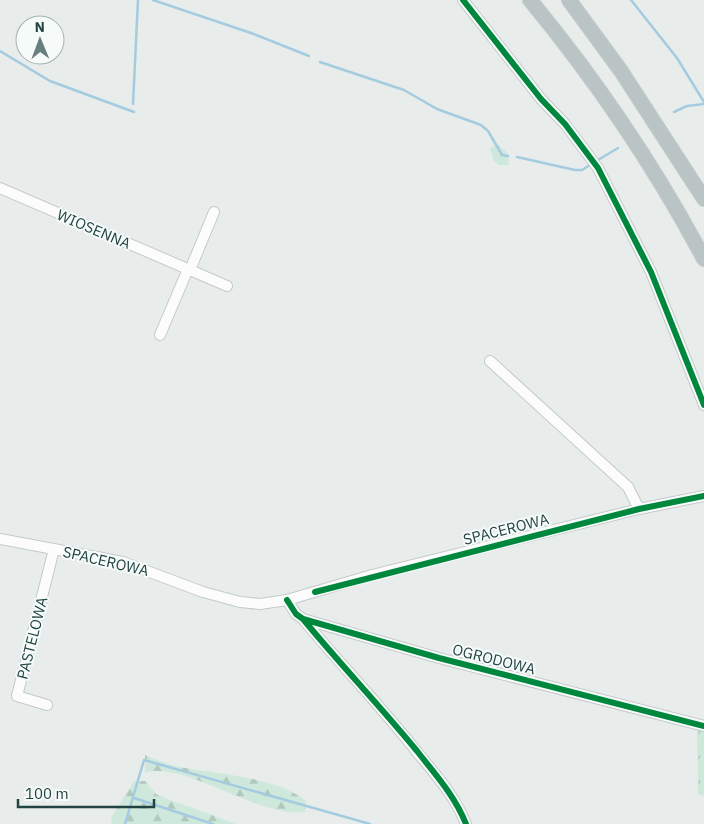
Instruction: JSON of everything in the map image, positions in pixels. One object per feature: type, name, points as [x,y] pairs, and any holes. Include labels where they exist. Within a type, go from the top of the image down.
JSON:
[{"type":"highway","points":[[530,0],[599,90],[642,154],[682,218],[704,259]]},
{"type":"highway","points":[[569,0],[621,71],[704,199]]},
{"type":"street","points":[[463,0],[541,99],[565,124],[598,168],[651,272],[704,405]]},
{"type":"street","name":"WIOSENNA","points":[[0,188],[227,286]]},
{"type":"street","points":[[160,335],[214,212]]},
{"type":"street","points":[[490,362],[628,486],[639,509]]},
{"type":"street","name":"SPACEROWA","points":[[0,539],[123,562],[203,592],[240,602],[260,604],[287,600],[372,575],[639,509],[704,496]]},
{"type":"street","name":"PASTELOWA","points":[[47,705],[17,696],[54,549]]},
{"type":"street","points":[[287,600],[296,614],[303,619],[377,702],[441,781],[460,810],[466,824]]},
{"type":"street","name":"OGRODOWA","points":[[303,619],[439,658],[704,726]]},
{"type":"green space","points":[[498,145],[508,153],[509,165],[499,165],[494,161],[490,148]]},
{"type":"green space","points":[[697,729],[704,730],[704,796],[698,794]]},
{"type":"green space","points":[[145,755],[180,767],[248,778],[280,787],[306,801],[305,812],[286,812],[266,807],[179,774],[161,771],[145,773]]},
{"type":"green space","points":[[134,781],[145,781],[157,795],[236,824],[112,824],[111,818]]},
{"type":"waterway","points":[[133,104],[138,0]]},
{"type":"waterway","points":[[153,0],[251,33],[309,56]]},
{"type":"waterway","points":[[631,0],[677,58],[704,102]]},
{"type":"waterway","points":[[0,51],[50,81],[134,112]]},
{"type":"waterway","points":[[320,62],[404,90],[437,109],[481,125],[488,131],[502,155],[508,156]]},
{"type":"waterway","points":[[674,112],[687,106],[704,104]]},
{"type":"waterway","points":[[598,160],[618,148]]},
{"type":"waterway","points":[[517,157],[575,170],[582,170],[590,165]]},
{"type":"waterway","points":[[125,824],[144,760],[370,824]]},
{"type":"waterway","points":[[134,798],[213,824]]},
{"type":"cycle path","points":[[463,0],[541,99],[565,124],[598,168],[651,272],[704,405]]},
{"type":"cycle path","points":[[315,592],[639,509],[704,496]]},
{"type":"cycle path","points":[[287,600],[296,614],[303,619],[439,658],[704,726]]},
{"type":"cycle path","points":[[303,619],[431,768],[450,795],[466,824]]}]
